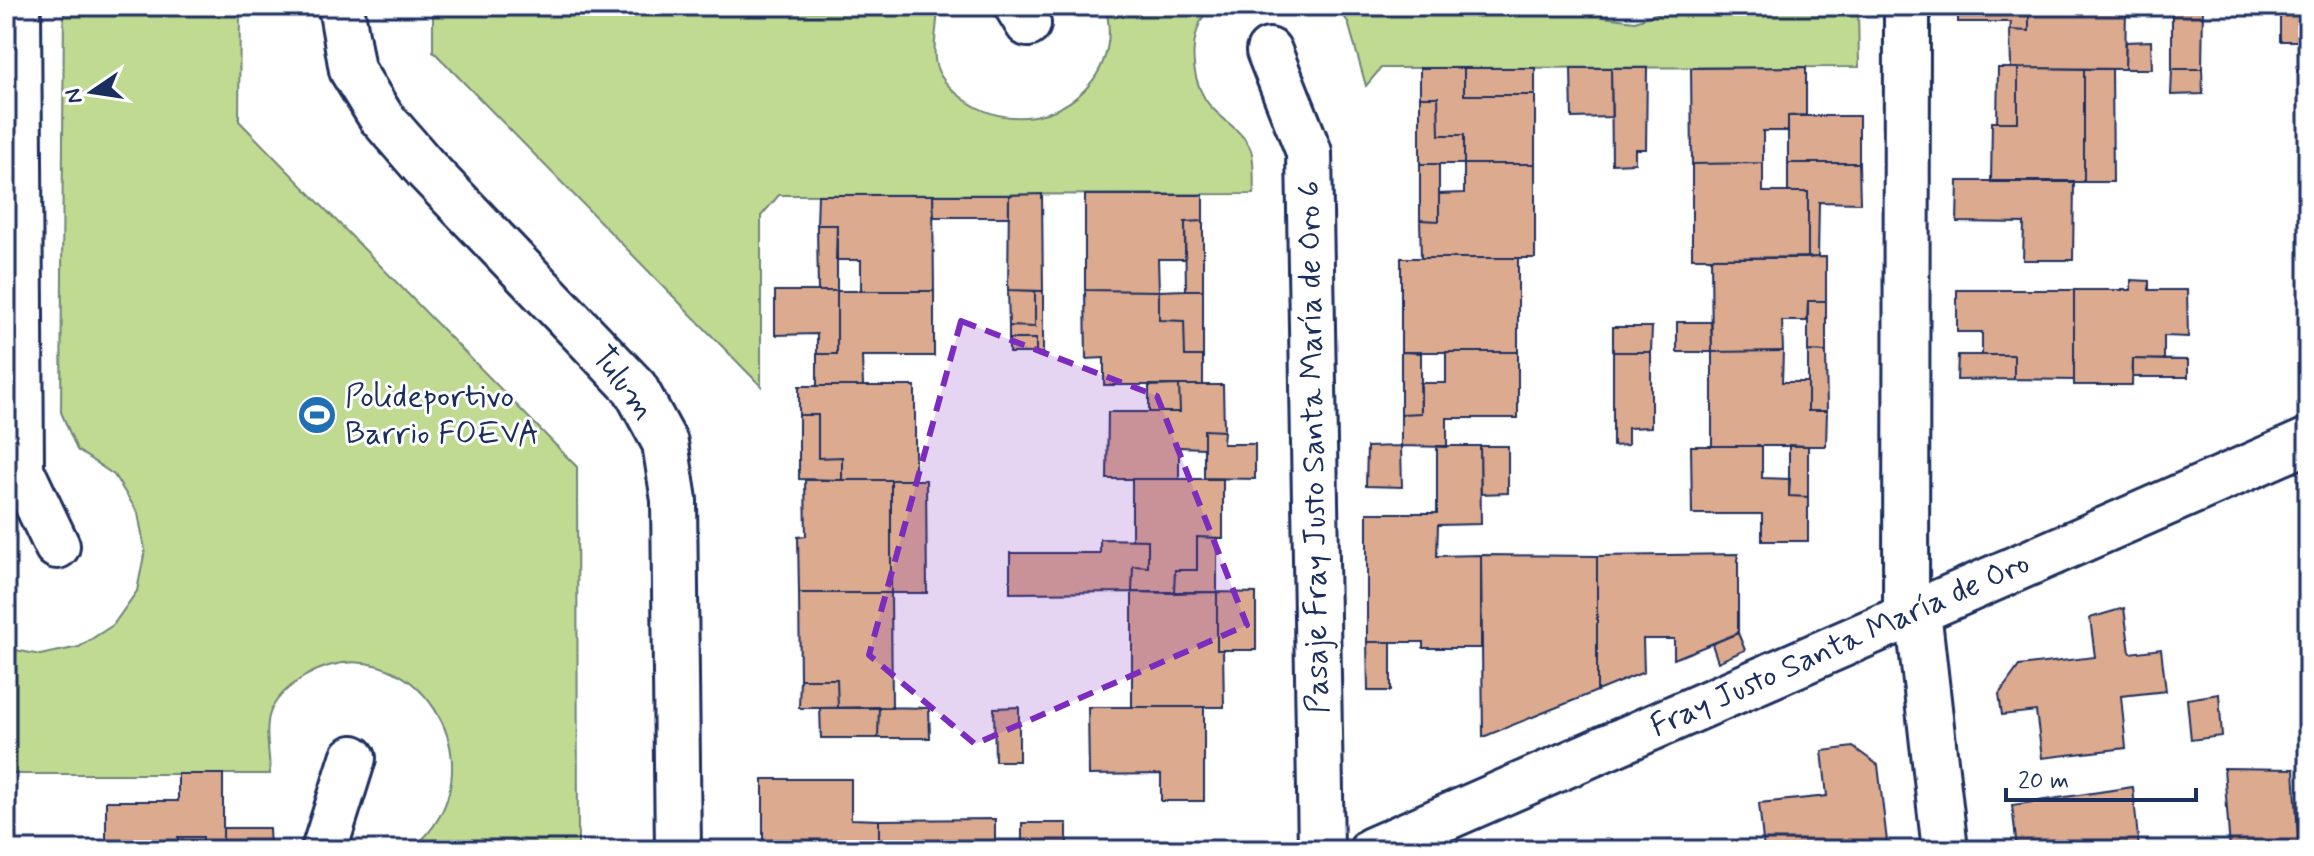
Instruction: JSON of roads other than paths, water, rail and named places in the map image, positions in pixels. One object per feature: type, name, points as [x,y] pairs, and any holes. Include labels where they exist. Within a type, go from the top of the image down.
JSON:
[{"type":"street","points":[[18,6],[21,470],[57,546]]},
{"type":"street","name":"Tulum","points":[[341,6],[352,70],[381,117],[426,169],[635,388],[665,443],[674,500],[678,850]]},
{"type":"street","points":[[1907,6],[1912,614],[1945,850]]},
{"type":"street","name":"Pasaje Fray Justo Santa María de Oro 6","points":[[1269,51],[1309,152],[1321,850]]},
{"type":"street","name":"Fray Justo Santa María de Oro","points":[[1372,850],[2308,441]]},
{"type":"street","points":[[324,850],[353,758]]},
{"type":"place","name":"Polideportivo Barrio FOEVA","points":[[317,415]]}]
